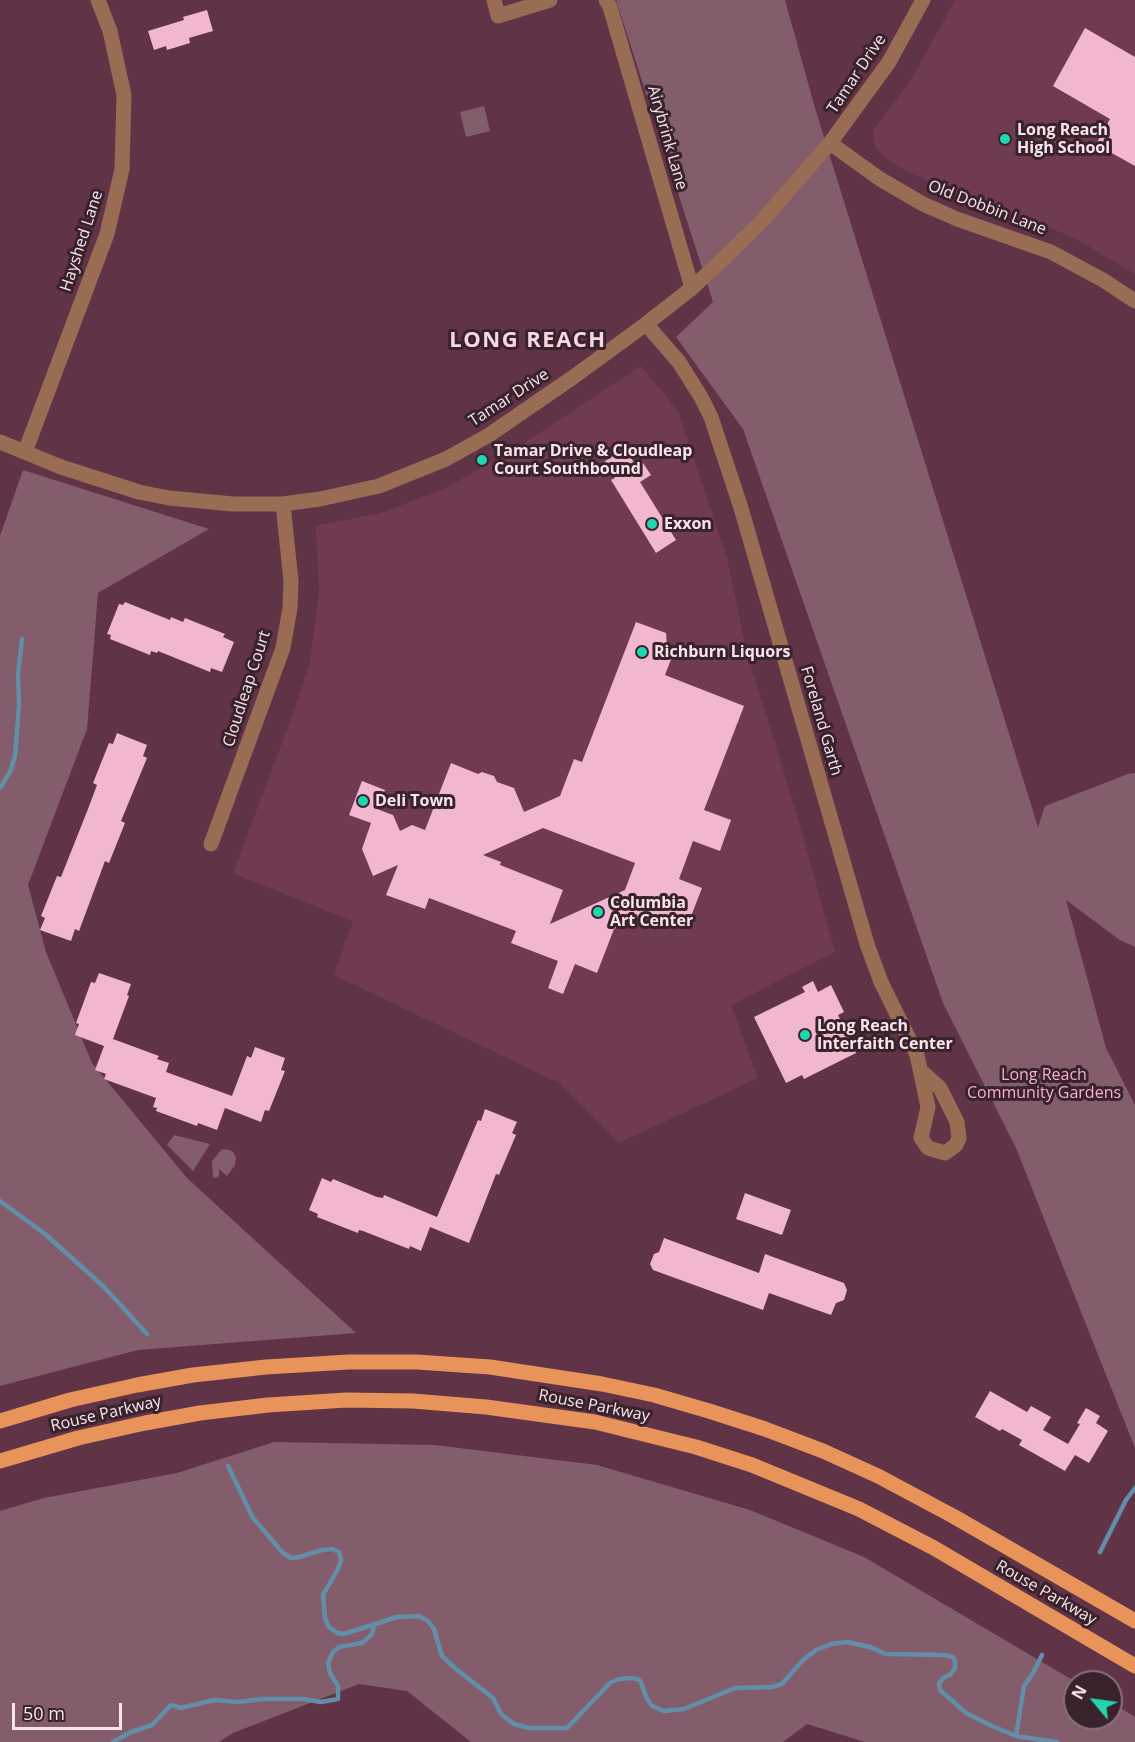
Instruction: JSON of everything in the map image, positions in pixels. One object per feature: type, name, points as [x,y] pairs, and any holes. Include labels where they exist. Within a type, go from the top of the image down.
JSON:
[{"type":"main road","name":"Rouse Parkway","points":[[0,1421],[70,1400],[137,1385],[193,1375],[266,1367],[349,1362],[417,1362],[490,1367],[579,1380],[654,1395],[709,1411],[823,1451],[878,1476],[953,1516],[1135,1621]]},
{"type":"main road","name":"Rouse Parkway","points":[[0,1461],[78,1438],[145,1422],[200,1413],[291,1403],[346,1400],[413,1401],[486,1407],[595,1422],[675,1441],[752,1465],[859,1509],[934,1548],[1135,1666]]},
{"type":"street","name":"Hayshed Lane","points":[[24,452],[107,234],[122,169],[123,95],[110,31],[98,0]]},
{"type":"street","points":[[494,0],[498,16],[541,1]]},
{"type":"street","name":"Airybrink Lane","points":[[606,0],[692,288]]},
{"type":"street","name":"Tamar Drive","points":[[0,442],[100,480],[169,498],[232,504],[284,504],[320,499],[379,486],[446,459],[489,435],[646,324],[692,288],[760,223],[831,143],[889,62],[923,0]]},
{"type":"street","name":"Old Dobbin Lane","points":[[831,143],[880,178],[923,204],[957,219],[1052,252],[1103,280],[1135,301]]},
{"type":"street","name":"Foreland Garth","points":[[646,324],[679,362],[711,417],[741,508],[867,944],[881,982],[917,1055],[927,1107],[921,1138],[928,1148],[945,1153],[956,1145],[959,1138],[957,1122],[940,1088],[920,1070]]},
{"type":"street","name":"Cloudleap Court","points":[[211,844],[283,648],[291,581],[284,504]]},
{"type":"shaded area","name":"Long Reach High School","points":[[955,0],[1135,0],[1135,274],[1060,232],[967,199],[914,175],[888,160],[875,147],[873,130],[912,78]]},
{"type":"shaded area","points":[[641,366],[677,409],[727,558],[746,649],[797,815],[835,952],[731,1005],[758,1078],[619,1143],[559,1083],[334,975],[353,921],[233,873],[310,662],[319,591],[316,526],[381,513],[448,487],[521,445]]},
{"type":"green space","name":"Long Reach Community Gardens","points":[[616,0],[785,0],[815,108],[1038,827],[1045,806],[1135,773],[1135,947],[1120,940],[1066,900],[1106,1048],[1135,1105],[1135,1448],[1016,1148],[943,1003],[743,429],[676,337],[713,302]]},
{"type":"green space","points":[[484,106],[490,131],[466,137],[460,112]]},
{"type":"green space","points":[[23,470],[209,529],[98,593],[87,729],[28,885],[46,952],[92,1063],[187,1178],[356,1333],[138,1350],[0,1386],[0,536]]},
{"type":"green space","points":[[174,1135],[210,1144],[193,1171],[167,1145]]},
{"type":"green space","points":[[222,1149],[234,1153],[235,1165],[227,1176],[219,1169],[219,1176],[216,1178],[213,1177],[212,1161]]},
{"type":"green space","points":[[274,1442],[435,1445],[597,1465],[750,1510],[864,1557],[1063,1674],[1063,1730],[1123,1730],[1123,1710],[1135,1717],[1135,1742],[865,1742],[807,1724],[783,1742],[471,1742],[407,1691],[359,1684],[233,1733],[219,1742],[0,1742],[0,1511],[44,1498],[177,1473]]},
{"type":"building","points":[[207,10],[213,31],[189,38],[190,43],[167,50],[166,46],[154,50],[148,31]]},
{"type":"building","name":"Long Reach High School","points":[[1085,28],[1135,57],[1135,166],[1108,151],[1106,154],[1094,148],[1110,119],[1053,86]]},
{"type":"building","points":[[624,448],[635,464],[641,460],[651,475],[640,482],[676,540],[656,553],[611,480],[615,478],[604,462]]},
{"type":"building","points":[[125,602],[170,620],[171,617],[183,622],[185,618],[225,634],[223,637],[234,642],[222,672],[211,668],[210,672],[158,651],[157,653],[151,651],[150,655],[110,639],[111,635],[107,634],[119,604],[123,605]]},
{"type":"building","points":[[636,622],[666,633],[667,646],[675,649],[665,675],[744,706],[704,810],[731,820],[720,851],[693,841],[679,879],[702,888],[688,924],[675,919],[662,925],[640,917],[614,929],[597,973],[575,964],[563,994],[548,988],[558,961],[511,943],[516,931],[429,898],[425,909],[386,895],[398,865],[373,876],[362,849],[371,823],[349,815],[362,781],[385,790],[377,809],[393,815],[400,831],[412,825],[425,830],[451,763],[478,774],[482,772],[494,776],[497,782],[514,788],[524,812],[560,796],[574,759],[582,762]],"holes":[[[543,828],[635,863],[625,890],[550,924],[563,890],[500,865],[501,862],[483,855]]]},
{"type":"building","points":[[117,733],[147,745],[143,756],[147,758],[121,821],[125,823],[109,863],[105,861],[79,931],[75,929],[71,941],[40,930],[45,918],[41,916],[57,876],[61,877],[88,809],[97,785],[93,783],[109,743],[113,744]]},
{"type":"building","points":[[99,973],[131,984],[127,995],[129,996],[113,1039],[159,1056],[157,1059],[169,1063],[166,1072],[232,1096],[247,1056],[251,1058],[255,1047],[285,1058],[281,1070],[285,1071],[269,1111],[265,1110],[261,1122],[225,1108],[217,1130],[198,1123],[197,1126],[156,1111],[157,1108],[153,1107],[156,1098],[104,1079],[106,1074],[95,1070],[104,1046],[75,1035],[79,1024],[76,1023],[91,982],[95,983]]},
{"type":"building","name":"Long Reach Interfaith Center","points":[[813,981],[818,992],[831,985],[844,1012],[838,1015],[856,1053],[804,1079],[802,1075],[786,1083],[754,1017],[805,992],[802,987]]},
{"type":"building","points":[[485,1109],[517,1122],[512,1133],[516,1135],[499,1175],[496,1174],[469,1243],[430,1227],[421,1251],[410,1246],[409,1249],[363,1231],[359,1230],[358,1233],[317,1217],[318,1214],[309,1210],[322,1178],[331,1182],[333,1179],[377,1197],[383,1198],[384,1195],[437,1217],[478,1120],[481,1121]]},
{"type":"building","points":[[745,1193],[791,1210],[782,1235],[736,1219]]},
{"type":"building","points":[[664,1238],[759,1273],[765,1254],[844,1283],[847,1290],[844,1300],[836,1303],[831,1315],[769,1293],[763,1310],[653,1270],[650,1264],[654,1254],[659,1252]]},
{"type":"building","points":[[990,1391],[1027,1412],[1031,1406],[1051,1417],[1043,1430],[1068,1444],[1086,1408],[1100,1416],[1096,1423],[1108,1431],[1089,1463],[1075,1455],[1065,1471],[1019,1445],[1022,1440],[975,1417]]},
{"type":"waterway","points":[[0,788],[10,772],[15,756],[19,705],[18,674],[22,639]]},
{"type":"waterway","points":[[0,1201],[45,1234],[103,1286],[147,1334]]},
{"type":"waterway","points":[[228,1466],[253,1518],[283,1553],[291,1558],[322,1550],[332,1549],[339,1552],[341,1560],[338,1569],[323,1595],[325,1618],[329,1627],[337,1633],[344,1634],[397,1617],[419,1616],[428,1621],[434,1629],[442,1656],[493,1698],[501,1714],[514,1724],[529,1728],[567,1728],[610,1683],[619,1679],[640,1680],[652,1706],[664,1711],[684,1709],[735,1688],[772,1687],[782,1684],[803,1660],[816,1650],[831,1644],[847,1642],[870,1647],[886,1654],[953,1657],[955,1668],[951,1674],[943,1678],[939,1684],[940,1690],[966,1713],[1016,1736],[1057,1742]]},
{"type":"waterway","points":[[1100,1552],[1126,1500],[1135,1488]]},
{"type":"waterway","points":[[113,1742],[131,1732],[152,1725],[171,1705],[181,1708],[214,1700],[238,1702],[262,1699],[304,1699],[321,1702],[338,1699],[338,1686],[330,1673],[328,1663],[333,1652],[339,1647],[362,1643],[372,1634],[374,1625]]},
{"type":"waterway","points":[[1016,1736],[1024,1686],[1042,1655]]},
{"type":"place","name":"Long Reach High School","points":[[1005,139]]},
{"type":"place","name":"Tamar Drive & Cloudleap Court Southbound","points":[[482,460]]},
{"type":"place","name":"Exxon","points":[[652,524]]},
{"type":"place","name":"Richburn Liquors","points":[[642,652]]},
{"type":"place","name":"Deli Town","points":[[363,801]]},
{"type":"place","name":"Columbia Art Center","points":[[598,912]]},
{"type":"place","name":"Long Reach Interfaith Center","points":[[805,1035]]},
{"type":"district","name":"LONG REACH","points":[[528,341]]}]
